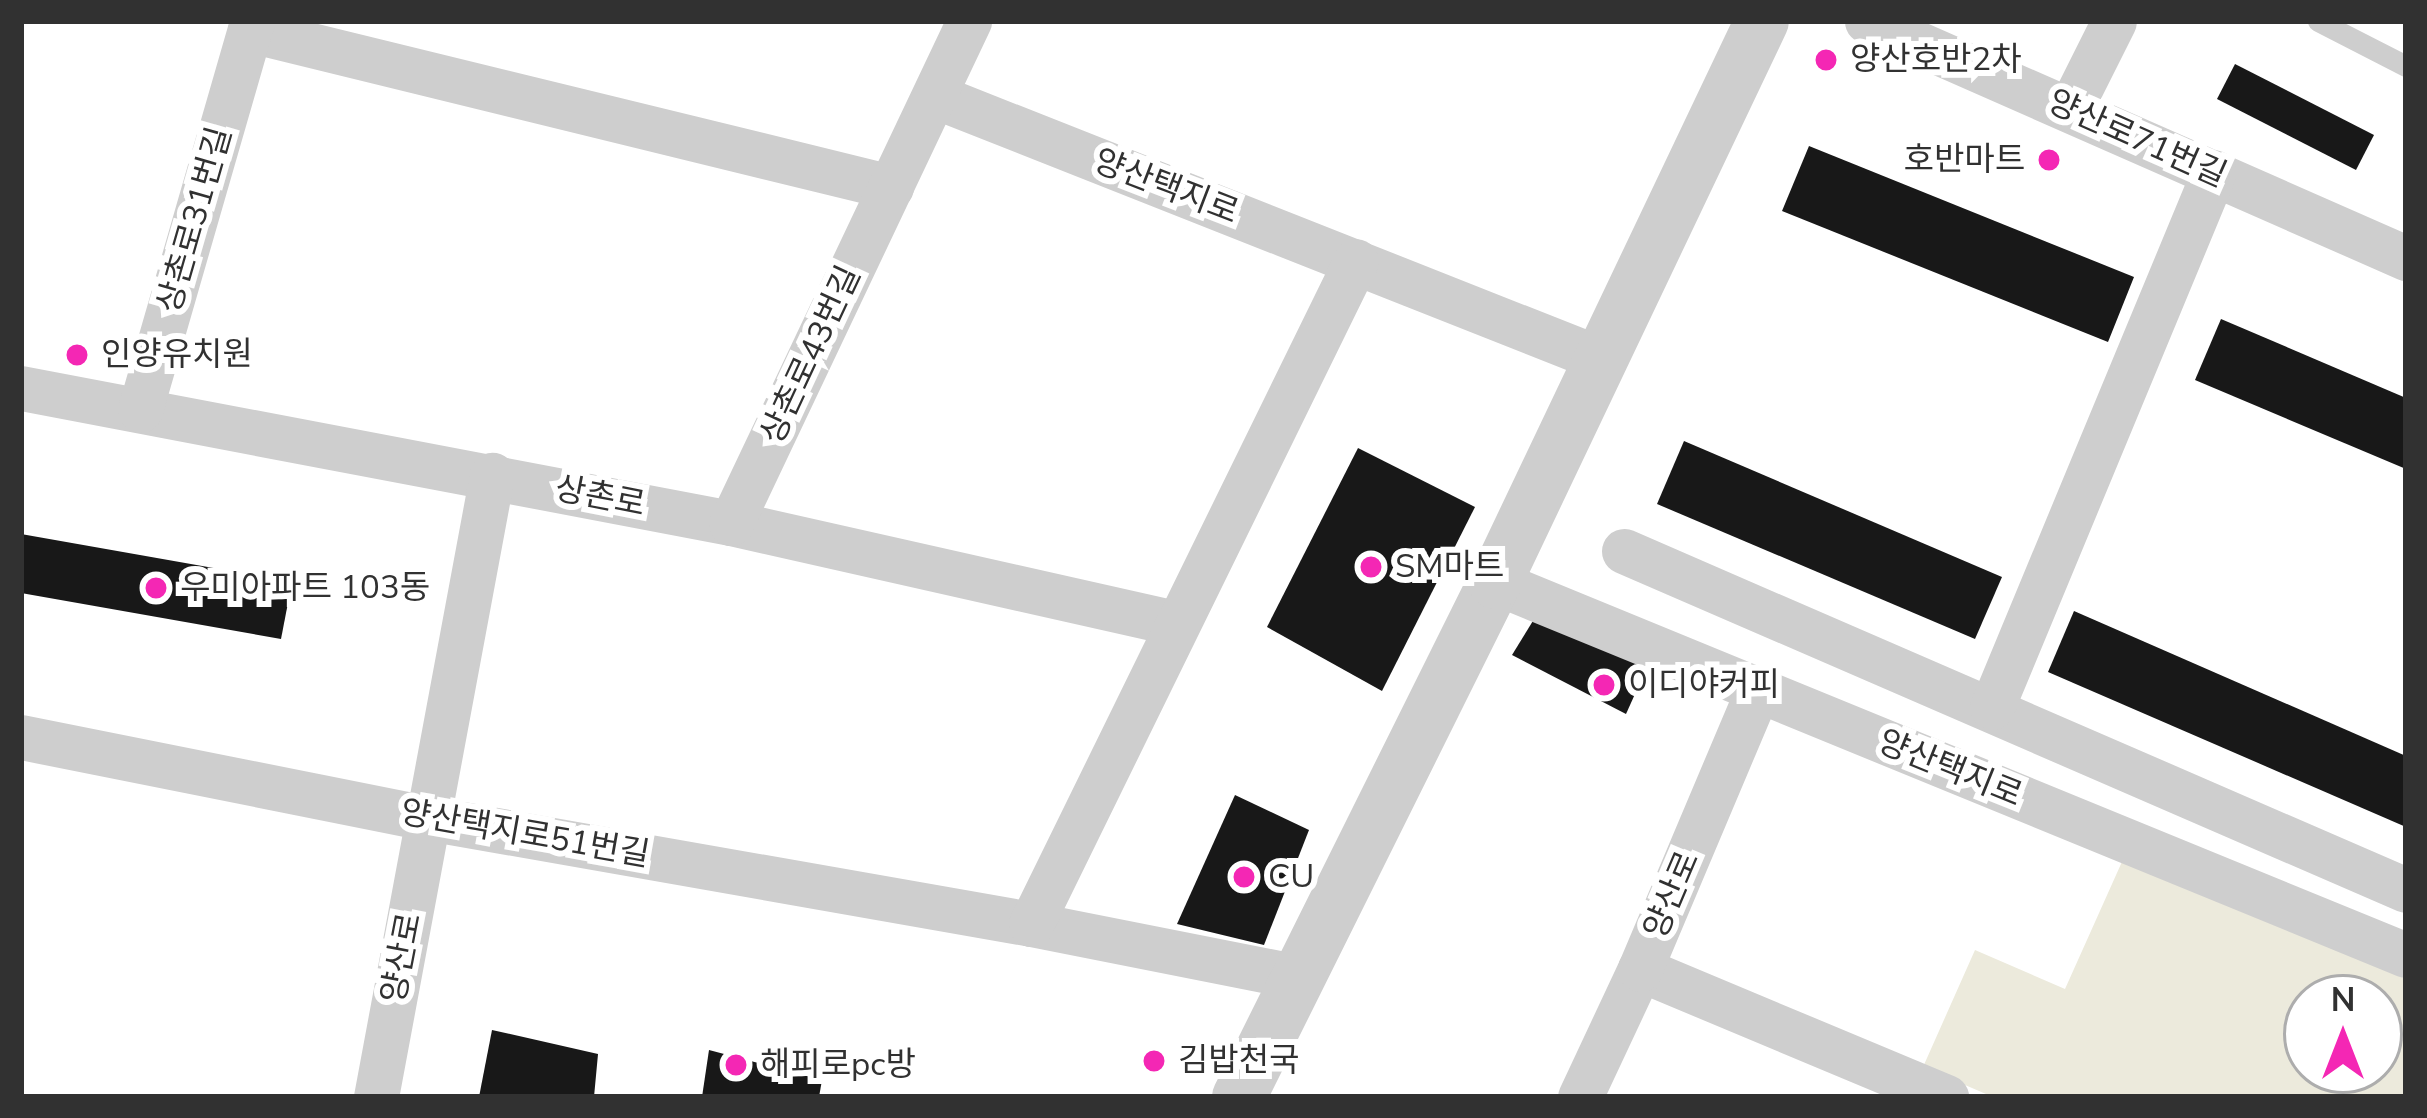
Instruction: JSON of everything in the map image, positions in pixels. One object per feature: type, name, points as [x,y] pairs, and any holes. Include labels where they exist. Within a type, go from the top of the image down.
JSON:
[{"type":"street","name":"상촌로43번길","points":[[731,523],[969,21]]},
{"type":"street","points":[[1239,1097],[1495,582],[1762,21]]},
{"type":"street","name":"양산로71번길","points":[[1867,21],[2406,258]]},
{"type":"street","points":[[2070,110],[2114,21]]},
{"type":"street","name":"상촌로31번길","points":[[140,410],[251,25],[891,187]]},
{"type":"street","name":"양산택지로","points":[[935,96],[1598,358]]},
{"type":"street","points":[[1992,707],[2214,172]]},
{"type":"street","points":[[1031,924],[1356,261]]},
{"type":"street","name":"상촌로","points":[[21,388],[731,523],[1175,623]]},
{"type":"street","name":"양산로","points":[[376,1097],[492,475]]},
{"type":"street","points":[[1624,551],[2406,890]]},
{"type":"street","name":"양산택지로","points":[[1495,582],[2406,955]]},
{"type":"street","name":"양산로","points":[[1580,1097],[1640,969],[1758,690]]},
{"type":"street","name":"양산택지로51번길","points":[[21,737],[428,818],[1031,924],[1299,977]]},
{"type":"street","points":[[1640,969],[1946,1097]]},
{"type":"lane","points":[[2318,21],[2406,66]]},
{"type":"shaded area","points":[[2125,855],[2395,974],[2283,974],[2283,1094],[2403,1094],[2406,979],[2406,1097],[1993,1097],[1923,1067],[1975,950],[2065,989]]},
{"type":"building","points":[[2235,64],[2374,135],[2356,170],[2217,99]]},
{"type":"building","points":[[1809,146],[2134,277],[2108,342],[1782,211]]},
{"type":"building","points":[[2221,319],[2406,398],[2406,469],[2195,380]]},
{"type":"building","points":[[1684,441],[2002,577],[1975,639],[1657,504]]},
{"type":"building","name":"SM마트","points":[[1358,448],[1475,507],[1382,691],[1267,627]]},
{"type":"building","name":"우미아파트 103동","points":[[21,534],[292,582],[281,639],[21,593]]},
{"type":"building","name":"이디야커피","points":[[1539,611],[1653,654],[1626,714],[1512,655]]},
{"type":"building","points":[[2074,611],[2406,756],[2406,827],[2048,672]]},
{"type":"building","name":"CU","points":[[1235,795],[1309,830],[1264,945],[1177,924]]},
{"type":"building","points":[[492,1030],[598,1054],[594,1097],[479,1097]]},
{"type":"building","name":"해피로pc방","points":[[709,1050],[822,1080],[819,1097],[702,1097]]},
{"type":"place","name":"양산호반2차","points":[[1826,60]]},
{"type":"place","name":"호반마트","points":[[2049,160]]},
{"type":"place","name":"인양유치원","points":[[77,355]]},
{"type":"place","name":"SM마트","points":[[1371,567]]},
{"type":"place","name":"우미아파트 103동","points":[[156,588]]},
{"type":"place","name":"이디야커피","points":[[1604,685]]},
{"type":"place","name":"CU","points":[[1244,877]]},
{"type":"place","name":"김밥천국","points":[[1154,1061]]},
{"type":"place","name":"해피로pc방","points":[[736,1065]]}]
